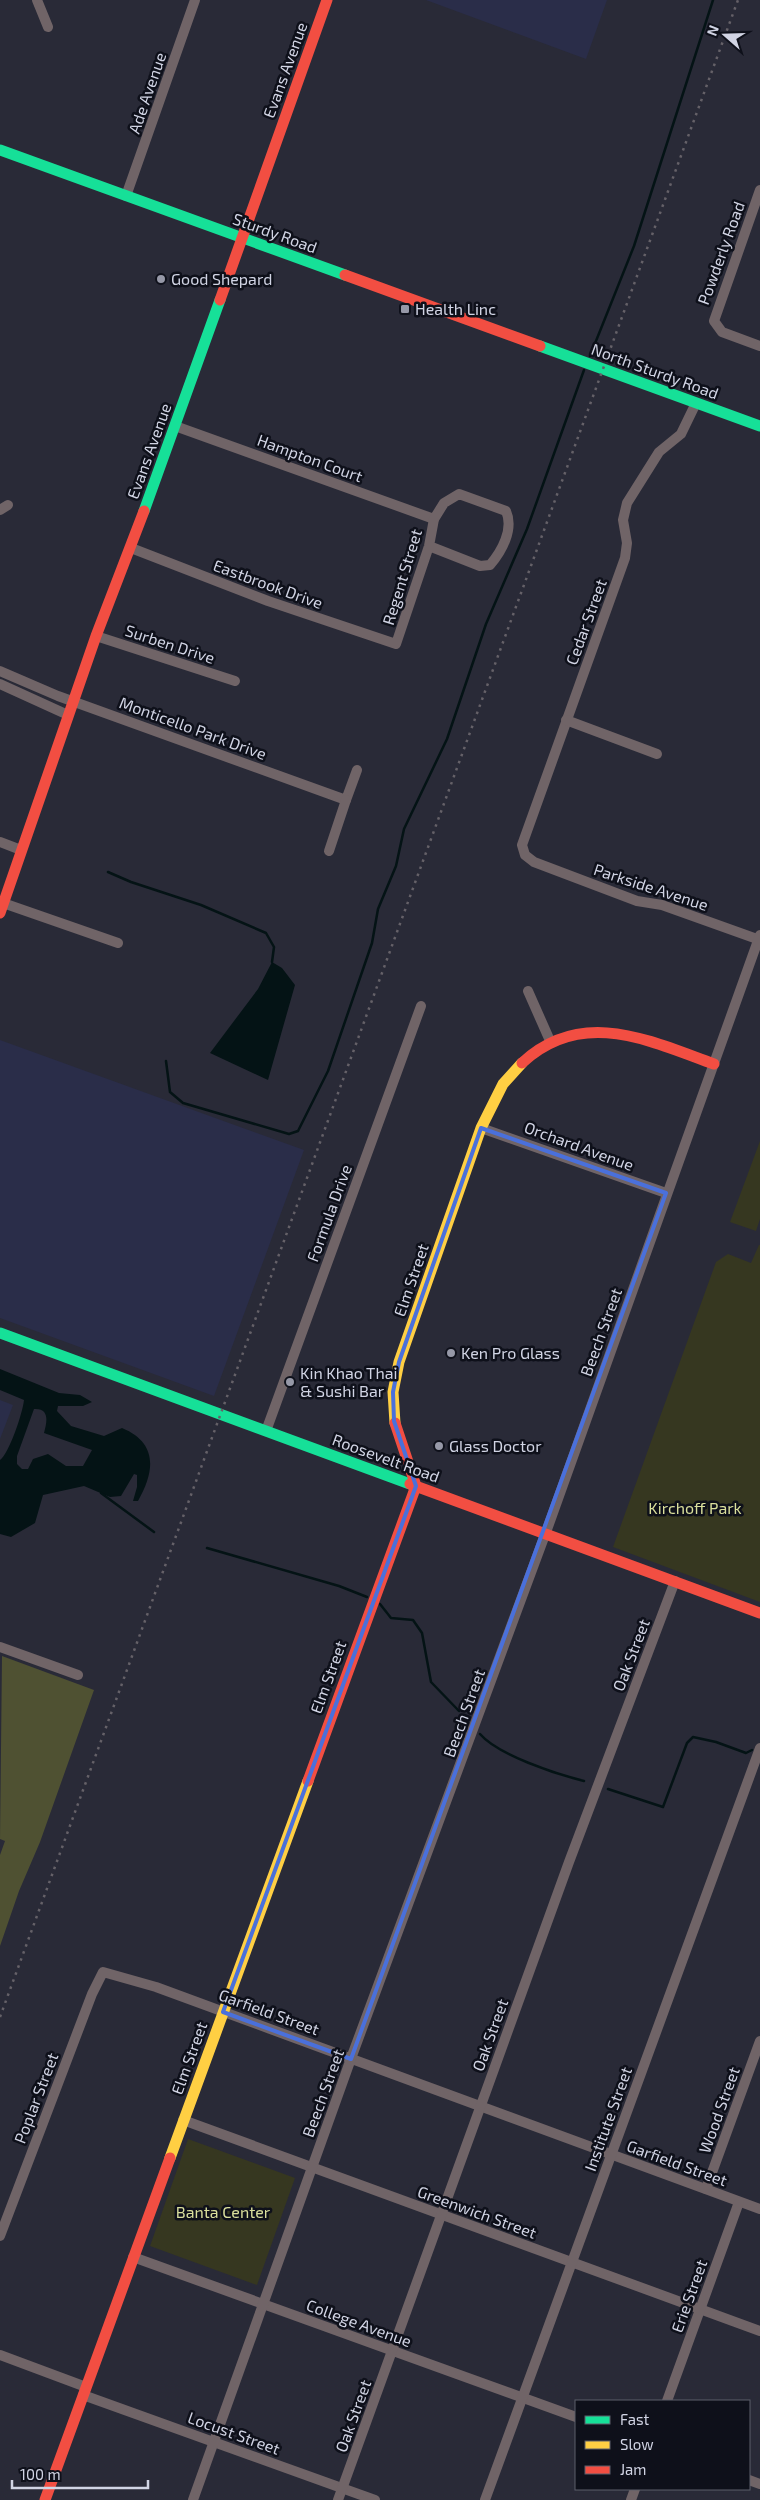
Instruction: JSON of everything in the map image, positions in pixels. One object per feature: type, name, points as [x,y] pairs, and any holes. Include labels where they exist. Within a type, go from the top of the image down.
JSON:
[{"type":"street","points":[[37,0],[48,27]]},
{"type":"street","name":"Ade Avenue","points":[[126,196],[195,0]]},
{"type":"street","name":"Evans Avenue","points":[[2,908],[96,636],[131,548],[327,0]]},
{"type":"street","name":"Sturdy Road","points":[[0,150],[539,346]]},
{"type":"street","name":"Powderly Road","points":[[760,190],[756,215],[714,318],[716,326],[726,334],[760,346]]},
{"type":"street","name":"North Sturdy Road","points":[[539,346],[760,426]]},
{"type":"street","name":"Cedar Street","points":[[534,862],[525,855],[523,840],[625,558],[627,543],[623,520],[624,509],[659,452],[681,434],[696,403]]},
{"type":"street","name":"Hampton Court","points":[[175,426],[434,519]]},
{"type":"street","points":[[429,546],[480,566],[490,565],[505,540],[510,521],[506,512],[459,494],[444,503],[434,519]]},
{"type":"street","name":"Regent Street","points":[[396,644],[429,546],[434,519]]},
{"type":"street","name":"Eastbrook Drive","points":[[131,548],[268,601],[396,644]]},
{"type":"street","name":"Surben Drive","points":[[96,636],[235,681]]},
{"type":"street","name":"Monticello Park Drive","points":[[0,670],[58,696],[74,700],[346,800]]},
{"type":"street","points":[[0,684],[68,715]]},
{"type":"street","points":[[566,720],[657,754]]},
{"type":"street","points":[[329,851],[357,770]]},
{"type":"street","points":[[0,842],[21,850]]},
{"type":"street","name":"Parkside Avenue","points":[[534,862],[638,901],[662,905],[760,938]]},
{"type":"street","points":[[2,908],[118,943]]},
{"type":"street","name":"Beech Street","points":[[193,2500],[351,2059],[545,1534],[666,1193],[760,938]]},
{"type":"street","points":[[528,990],[551,1043]]},
{"type":"street","name":"Formula Drive","points":[[266,1431],[421,1006]]},
{"type":"street","name":"Elm Street","points":[[45,2500],[416,1486],[394,1421],[393,1392],[399,1362],[481,1128],[494,1098],[512,1071],[532,1054],[551,1043],[587,1032],[613,1032],[637,1037],[714,1064]]},
{"type":"street","name":"Orchard Avenue","points":[[481,1128],[666,1193]]},
{"type":"street","name":"Roosevelt Road","points":[[0,1334],[760,1613]]},
{"type":"street","name":"Oak Street","points":[[338,2500],[480,2106],[675,1582]]},
{"type":"street","points":[[0,1647],[78,1675]]},
{"type":"street","name":"Institute Street","points":[[485,2500],[760,1748]]},
{"type":"street","name":"Garfield Street","points":[[103,1972],[156,1987],[760,2209]]},
{"type":"street","name":"Poplar Street","points":[[0,2236],[92,1994],[103,1972]]},
{"type":"street","name":"Wood Street","points":[[706,2190],[760,2041]]},
{"type":"street","name":"Greenwich Street","points":[[183,2120],[760,2331]]},
{"type":"street","name":"Erie Street","points":[[667,2400],[739,2202]]},
{"type":"street","name":"College Avenue","points":[[133,2257],[575,2417]]},
{"type":"street","name":"Locust Street","points":[[0,2355],[214,2442],[375,2500]]},
{"type":"highlighted area","points":[[481,1128],[666,1193],[351,2059],[223,2012],[416,1486],[394,1421],[393,1392],[399,1362]]},
{"type":"shaded area","points":[[426,0],[607,0],[586,59]]},
{"type":"shaded area","points":[[272,962],[282,968],[295,985],[268,1080],[210,1053],[258,989]]},
{"type":"shaded area","points":[[0,1040],[304,1150],[214,1396],[0,1318]]},
{"type":"shaded area","points":[[0,1369],[59,1393],[80,1395],[92,1402],[83,1406],[58,1406],[57,1411],[71,1426],[104,1436],[122,1428],[134,1434],[142,1442],[150,1459],[148,1479],[138,1501],[133,1501],[137,1487],[137,1475],[134,1474],[121,1496],[110,1497],[84,1486],[43,1495],[35,1523],[11,1537],[0,1534],[0,1460],[11,1442],[24,1400],[0,1390]],"holes":[[[34,1409],[39,1409],[46,1416],[44,1433],[92,1450],[83,1466],[66,1466],[48,1454],[33,1459],[28,1469],[22,1469],[17,1464],[17,1456]]]},
{"type":"shaded area","points":[[0,1400],[13,1405],[0,1439]]},
{"type":"green space","points":[[760,1141],[760,1219],[756,1231],[730,1222]]},
{"type":"green space","name":"Kirchoff Park","points":[[759,1245],[760,1602],[613,1547],[716,1262],[728,1254],[751,1263]]},
{"type":"green space","points":[[2,1656],[94,1690],[40,1842],[19,1891],[0,1946],[0,1855],[5,1841],[0,1839]]},
{"type":"green space","name":"Banta Center","points":[[188,2139],[295,2178],[257,2285],[150,2246]]},
{"type":"waterway","points":[[590,356],[634,246],[713,0]]},
{"type":"waterway","points":[[166,1061],[170,1092],[183,1103],[289,1134],[298,1131],[328,1071],[372,943],[378,909],[396,866],[404,829],[447,739],[486,624],[527,529],[584,370]]},
{"type":"waterway","points":[[108,872],[131,882],[201,905],[266,933],[274,947],[272,962]]},
{"type":"waterway","points":[[101,1493],[154,1532]]},
{"type":"waterway","points":[[207,1548],[339,1586],[367,1597]]},
{"type":"waterway","points":[[380,1604],[391,1618],[413,1620],[422,1633],[431,1682],[459,1711]]},
{"type":"waterway","points":[[480,1734],[488,1742],[528,1763],[584,1781]]},
{"type":"waterway","points":[[608,1789],[663,1807],[687,1743],[693,1737],[716,1742],[746,1753],[752,1750]]},
{"type":"railway","points":[[0,2017],[738,0]]},
{"type":"traffic: fast","points":[[0,150],[345,275]]},
{"type":"traffic: fast","points":[[144,511],[220,300]]},
{"type":"traffic: fast","points":[[540,346],[760,426]]},
{"type":"traffic: fast","points":[[0,1333],[410,1484]]},
{"type":"traffic: slow","points":[[395,1423],[393,1392],[399,1362],[481,1128],[503,1084],[522,1063]]},
{"type":"traffic: slow","points":[[170,2158],[308,1781]]},
{"type":"traffic: jam","points":[[220,300],[327,0]]},
{"type":"traffic: jam","points":[[345,275],[540,346]]},
{"type":"traffic: jam","points":[[0,913],[96,636],[144,511]]},
{"type":"traffic: jam","points":[[522,1063],[545,1046],[568,1036],[592,1033],[616,1034],[641,1039],[714,1064]]},
{"type":"traffic: jam","points":[[308,1781],[416,1486],[395,1423]]},
{"type":"traffic: jam","points":[[410,1484],[760,1613]]},
{"type":"traffic: jam","points":[[45,2500],[170,2158]]},
{"type":"place","name":"Good Shepard","points":[[161,279]]},
{"type":"place","name":"Health Linc","points":[[405,309]]},
{"type":"place","name":"Ken Pro Glass","points":[[451,1353]]},
{"type":"place","name":"Kin Khao Thai & Sushi Bar","points":[[290,1382]]},
{"type":"place","name":"Glass Doctor","points":[[439,1446]]}]
